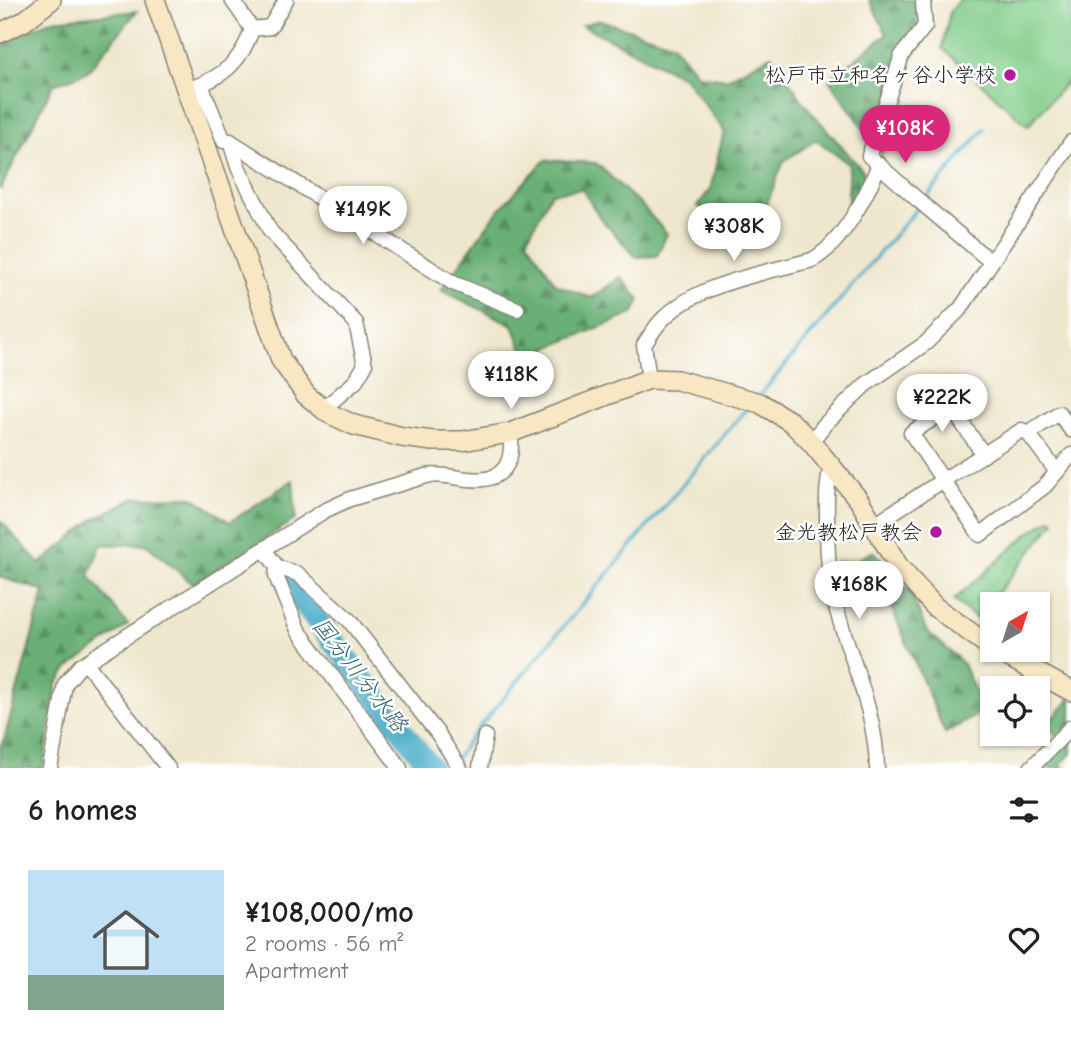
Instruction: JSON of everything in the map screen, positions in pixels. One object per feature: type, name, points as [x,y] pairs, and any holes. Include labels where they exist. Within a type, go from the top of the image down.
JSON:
[{"type":"street","points":[[0,33],[23,22],[51,0]]},
{"type":"street","points":[[155,0],[195,87],[224,141],[230,141],[453,283],[517,309]]},
{"type":"street","points":[[232,0],[252,29]]},
{"type":"street","points":[[252,29],[270,27],[286,0]]},
{"type":"street","points":[[925,0],[925,26],[902,55],[869,156],[990,261]]},
{"type":"street","points":[[195,87],[227,71],[247,46],[252,29]]},
{"type":"street","points":[[195,87],[281,359],[306,395],[328,413],[354,425],[402,437],[462,441],[510,433],[649,379],[677,380],[760,403],[793,423],[811,442],[859,500],[899,567],[934,607],[980,640]]},
{"type":"street","points":[[230,141],[238,167],[270,231],[356,323],[365,365],[355,382],[329,404],[328,413]]},
{"type":"street","points":[[811,442],[825,424],[865,385],[926,343],[946,325],[969,298],[990,261],[1037,197],[1071,142]]},
{"type":"street","points":[[649,379],[644,345],[663,319],[678,307],[716,287],[821,256],[868,193],[879,164]]},
{"type":"street","points":[[984,455],[951,407],[911,433],[980,536],[1045,486],[1071,455]]},
{"type":"street","points":[[1028,433],[1059,413],[1071,430]]},
{"type":"street","points":[[873,525],[1021,430],[1028,433],[1057,472]]},
{"type":"street","points":[[50,768],[65,684],[80,666],[324,511],[350,499],[438,474],[487,480],[495,477],[507,465],[512,444],[510,433]]},
{"type":"street","points":[[831,467],[827,483],[827,536],[833,593],[867,705],[877,749],[877,768]]},
{"type":"street","points":[[264,549],[277,566],[298,574],[349,620],[438,734],[460,768]]},
{"type":"street","points":[[277,566],[276,576],[298,630],[400,768]]},
{"type":"street","points":[[1017,662],[1071,691]]},
{"type":"street","points":[[86,663],[168,768]]},
{"type":"street","points":[[1031,768],[1071,727]]},
{"type":"street","points":[[480,768],[485,736]]},
{"type":"green space","points":[[869,0],[915,0],[918,35],[896,54],[882,154],[829,80],[887,34]]},
{"type":"green space","name":"松戸市立和名ヶ谷小学校","points":[[959,0],[1071,0],[1071,77],[1028,126],[942,48],[950,12]]},
{"type":"green space","points":[[137,11],[87,72],[53,85],[0,190],[0,42],[53,20]]},
{"type":"green space","points":[[600,20],[672,43],[698,75],[727,79],[771,55],[807,107],[864,172],[863,193],[848,203],[849,164],[816,140],[784,161],[762,216],[728,247],[723,215],[697,206],[710,190],[724,131],[685,78],[582,25]]},
{"type":"green space","points":[[545,160],[596,163],[642,206],[667,234],[657,256],[636,257],[600,218],[582,189],[551,193],[527,240],[556,284],[591,298],[621,277],[640,300],[633,314],[525,357],[513,325],[441,290],[498,211]]},
{"type":"green space","points":[[293,480],[296,519],[193,584],[146,544],[101,545],[89,576],[128,625],[67,669],[57,684],[43,768],[0,768],[0,746],[4,740],[44,591],[0,577],[0,520],[40,564],[94,519],[134,498],[193,497],[230,522]]},
{"type":"green space","points":[[1052,518],[1055,521],[998,592],[980,592],[980,615],[977,619],[954,600],[1029,533]]},
{"type":"green space","points":[[874,551],[912,595],[926,630],[962,662],[980,702],[980,713],[945,733],[879,578],[843,592],[836,562],[855,561]]},
{"type":"green space","points":[[1071,698],[1071,754],[1060,765],[1064,768],[1035,768],[1062,741],[1050,728],[1050,722]]},
{"type":"waterway","points":[[924,200],[984,129]]},
{"type":"waterway","points":[[760,395],[919,206]]},
{"type":"waterway","points":[[457,757],[475,732],[747,408]]},
{"type":"waterway","name":"国分川分水路","points":[[288,583],[431,768]]},
{"type":"place","name":"松戸市立和名ヶ谷小学校","points":[[1010,75]]},
{"type":"place","name":"金光教松戸教会","points":[[936,532]]}]
